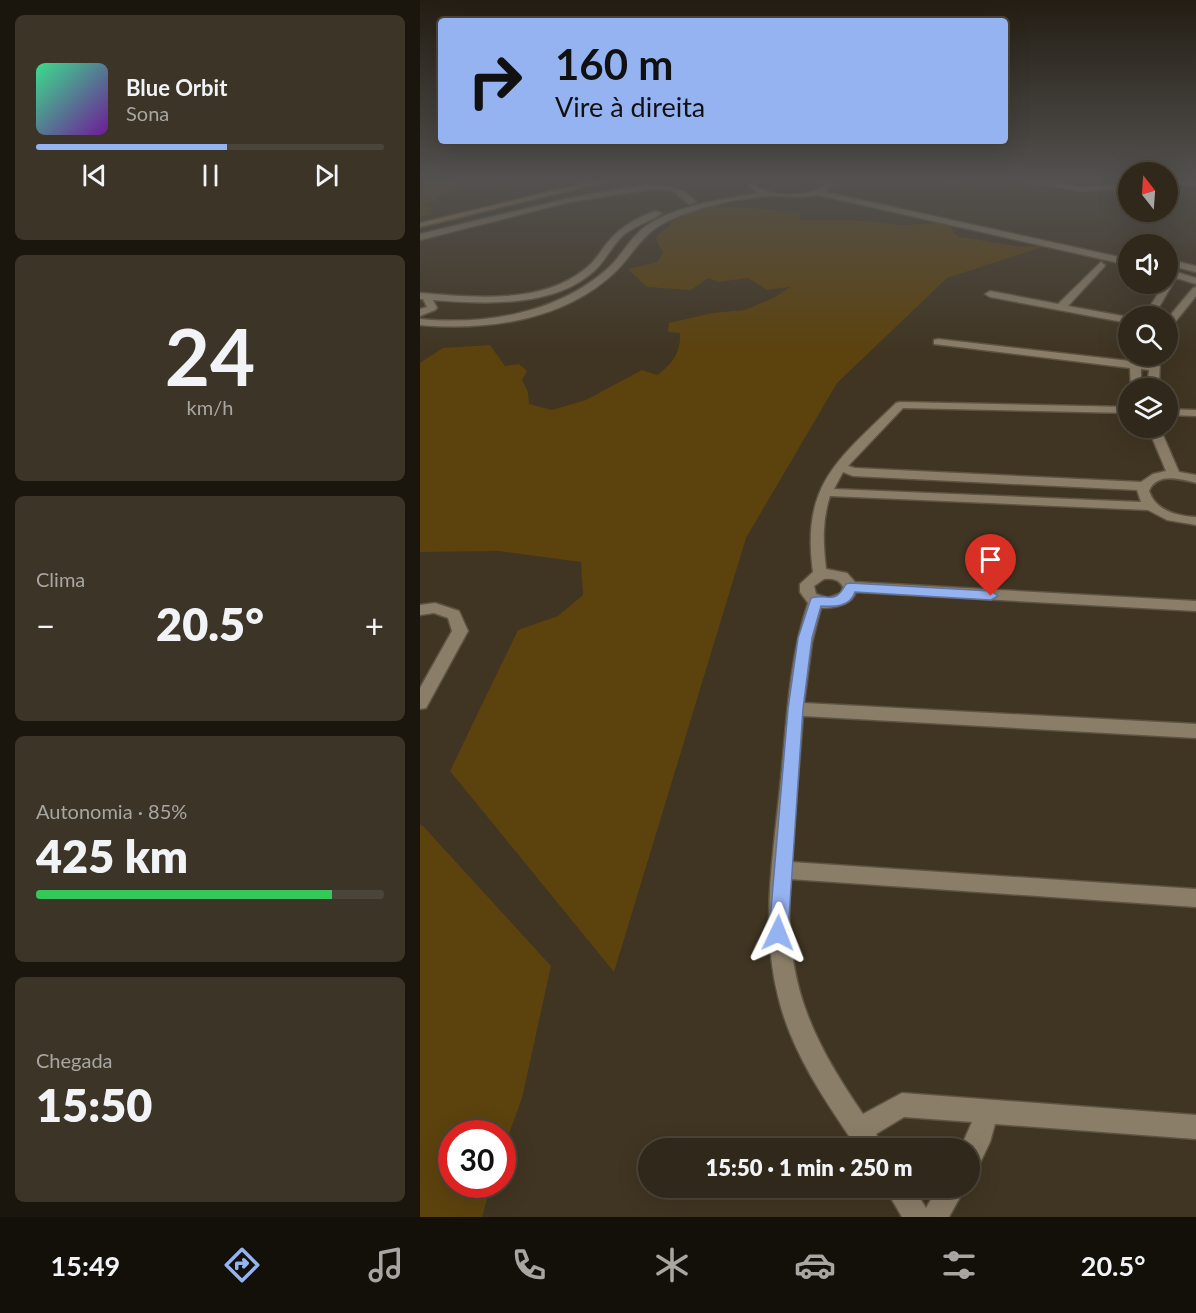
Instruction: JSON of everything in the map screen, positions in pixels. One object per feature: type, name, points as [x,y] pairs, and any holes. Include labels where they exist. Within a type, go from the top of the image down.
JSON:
[{"type":"street","points":[[542,309],[471,319],[446,317],[446,310],[456,303],[524,296],[566,284],[588,272],[616,238]]},
{"type":"street","points":[[420,322],[477,322],[542,309],[574,296],[602,278],[617,265],[636,238]]},
{"type":"street","points":[[1032,238],[1118,259]]},
{"type":"street","points":[[1057,238],[1118,252]]},
{"type":"street","points":[[1061,307],[1101,265]]},
{"type":"street","points":[[1178,268],[1196,269]]},
{"type":"street","points":[[1178,272],[1196,280]]},
{"type":"street","points":[[1178,312],[1196,290]]},
{"type":"street","points":[[990,294],[1118,318]]},
{"type":"street","points":[[423,296],[478,299]]},
{"type":"street","points":[[420,313],[432,308],[423,296]]},
{"type":"street","points":[[938,342],[1118,358]]},
{"type":"street","points":[[820,574],[815,534],[824,492],[841,467],[900,405],[1118,410]]},
{"type":"street","points":[[1178,412],[1196,413]]},
{"type":"street","points":[[1158,438],[1174,475]]},
{"type":"street","points":[[841,467],[853,472],[1144,486]]},
{"type":"street","points":[[1195,524],[1165,515],[1151,506],[1144,496],[1144,486],[1152,478],[1174,475],[1196,479]]},
{"type":"street","points":[[824,492],[1151,506]]},
{"type":"street","points":[[820,574],[840,576],[849,583],[850,587],[847,597],[836,602],[816,601],[806,589],[810,580],[820,574]]},
{"type":"street","points":[[850,587],[1196,606]]},
{"type":"street","points":[[816,601],[805,638],[796,709],[778,933],[783,975],[799,1026],[823,1076],[864,1138]]},
{"type":"street","points":[[420,610],[435,608],[454,615],[460,631],[420,703]]},
{"type":"street","points":[[796,709],[1196,731]]},
{"type":"street","points":[[782,870],[1196,898]]},
{"type":"street","points":[[866,1138],[902,1105],[1196,1127]]},
{"type":"street","points":[[979,1138],[987,1112]]},
{"type":"street","points":[[905,1198],[917,1217]]},
{"type":"street","points":[[935,1217],[946,1198]]},
{"type":"shaded area","points":[[656,238],[965,238],[1023,247],[1048,245],[947,278],[837,383],[746,538],[614,972],[450,771],[518,630],[558,616],[583,595],[581,562],[499,551],[420,552],[420,363],[443,348],[490,345],[505,366],[519,364],[527,371],[522,380],[528,392],[529,404],[552,410],[586,400],[642,370],[657,375],[672,362],[679,346],[680,333],[668,332],[669,323],[712,313],[745,310],[775,297],[790,287],[767,290],[748,278],[718,282],[708,278],[691,290],[647,287],[628,269],[658,262],[663,252]]},
{"type":"shaded area","points":[[420,825],[551,966],[522,1098],[514,1120],[438,1120],[438,1198],[487,1198],[482,1217],[420,1217]]},
{"type":"route","points":[[778,933],[796,709],[808,621],[816,601],[830,603],[842,600],[847,597],[850,587],[991,596]]}]
